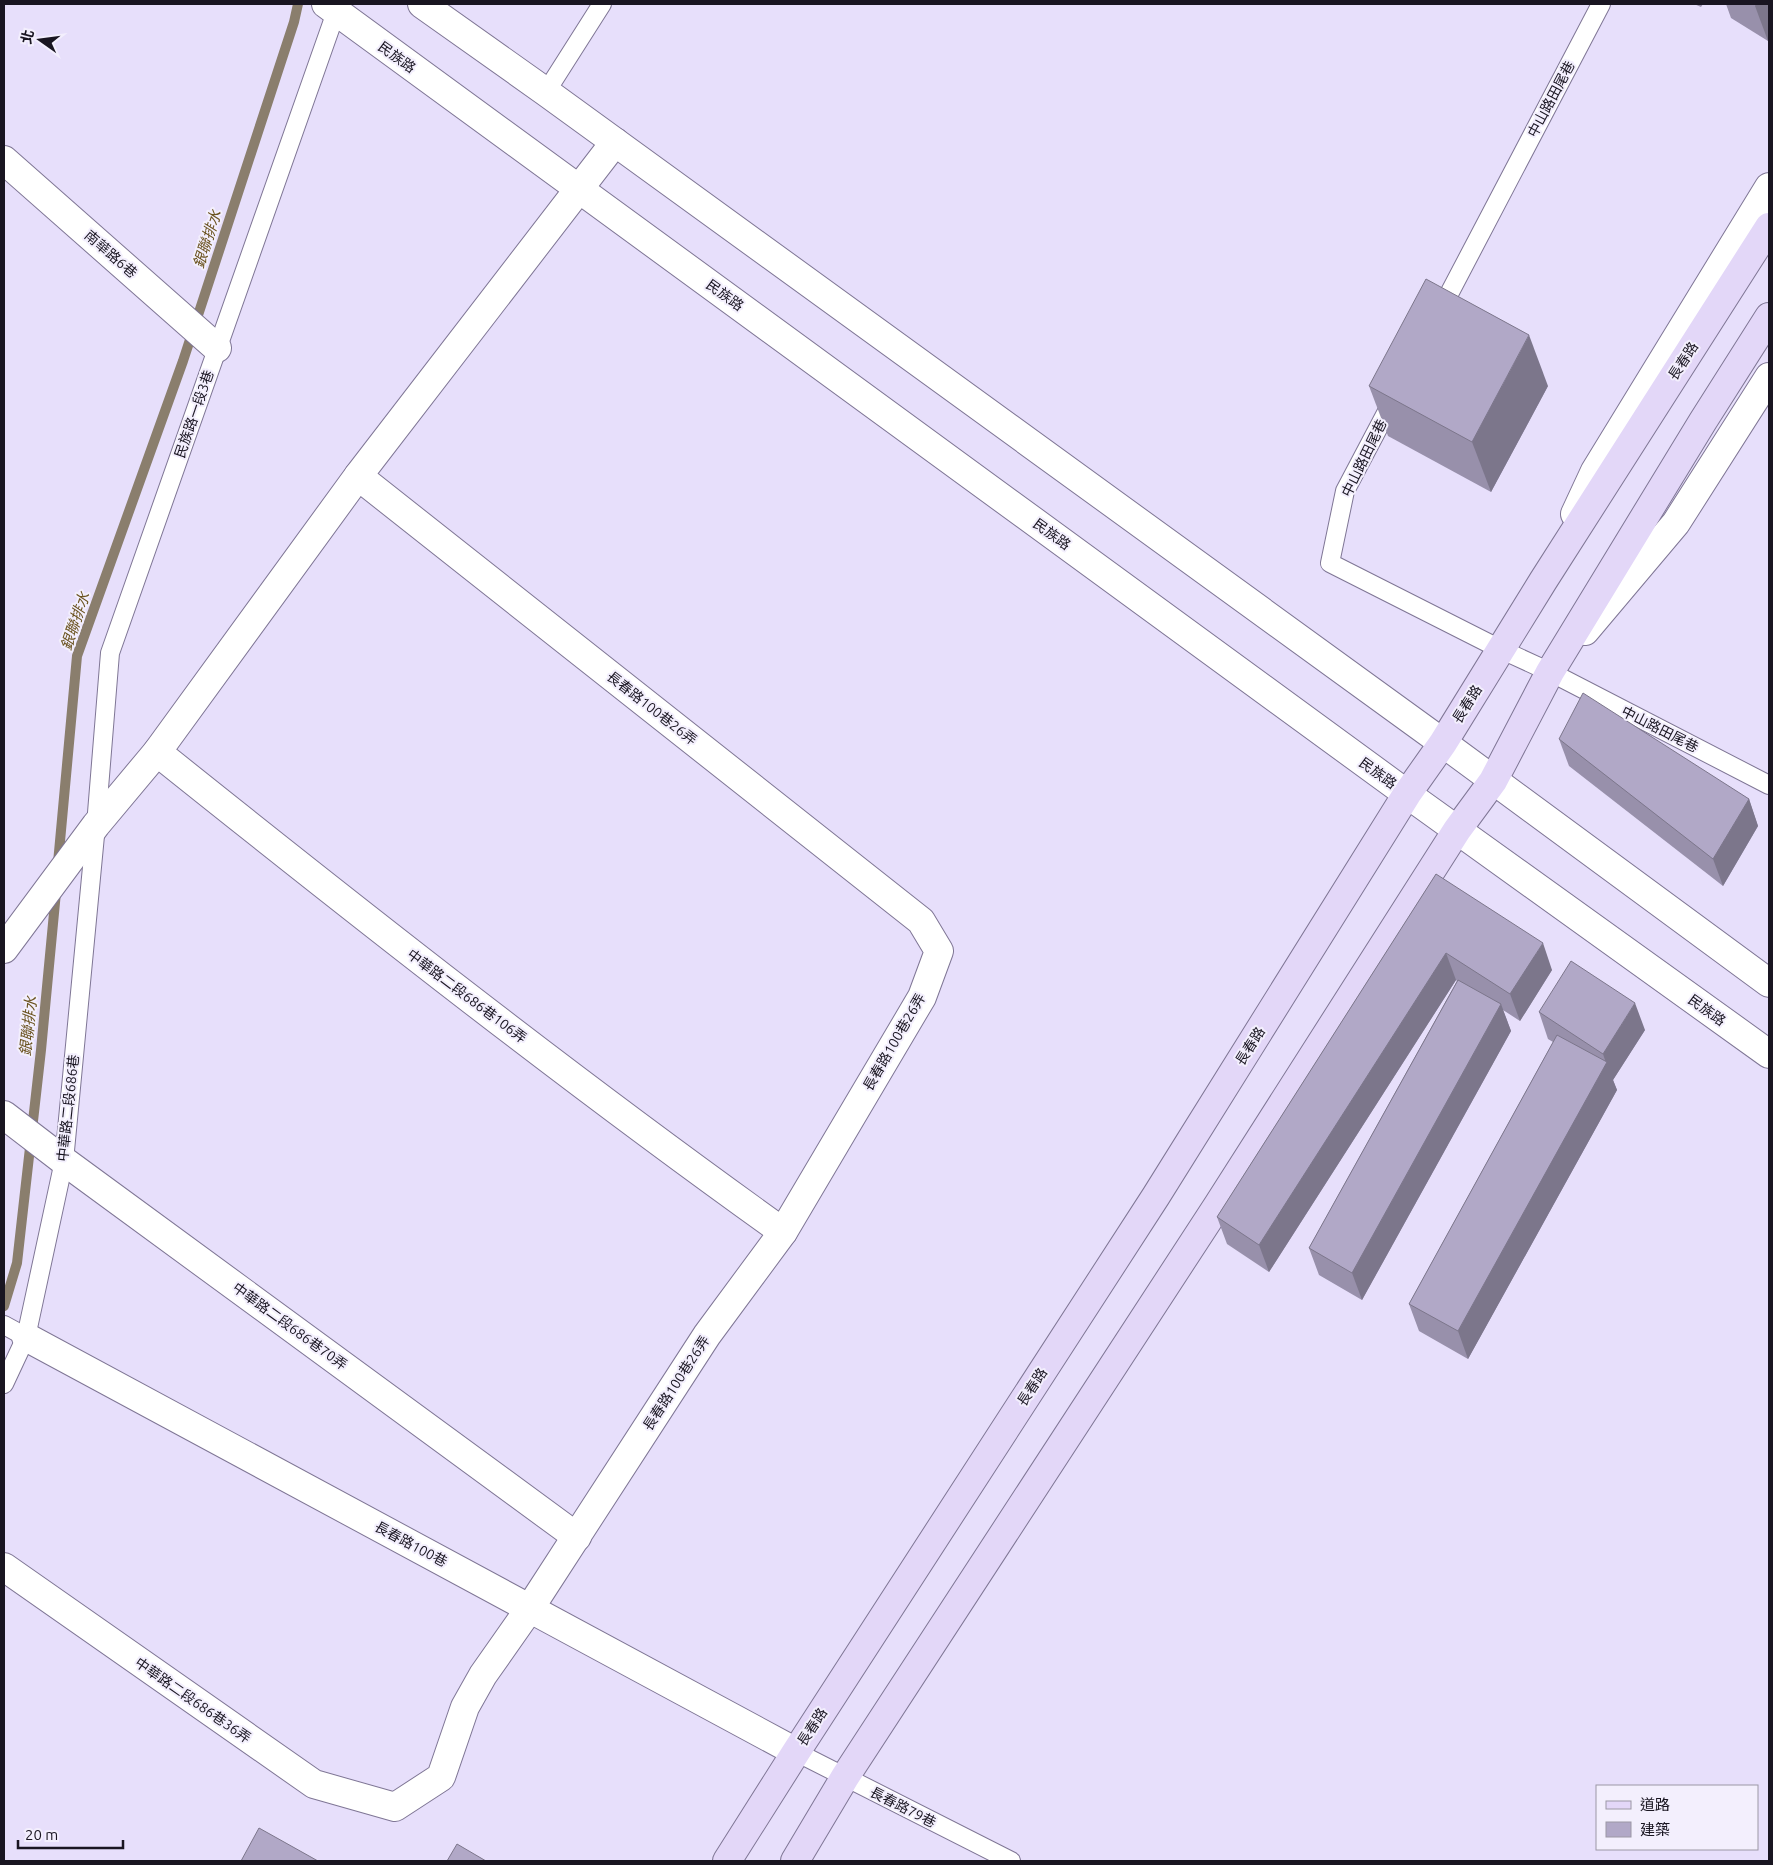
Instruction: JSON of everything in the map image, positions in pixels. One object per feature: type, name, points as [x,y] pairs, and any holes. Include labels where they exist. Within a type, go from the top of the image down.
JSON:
[{"type":"street","points":[[422,4],[1443,743],[1769,983]]},
{"type":"street","name":"民族路","points":[[333,6],[579,189],[1407,794],[1769,1054]]},
{"type":"street","points":[[4,949],[96,825],[157,752],[358,476],[615,142]]},
{"type":"street","name":"南華路6巷","points":[[4,160],[212,342]]},
{"type":"street","points":[[1543,581],[1595,471],[1769,187]]},
{"type":"street","name":"長春路","points":[[727,1861],[1156,1196],[1407,794],[1443,743],[1543,581],[1769,227]]},
{"type":"street","points":[[795,1861],[845,1777],[1218,1205],[1457,830],[1493,781],[1550,672],[1769,316]]},
{"type":"street","points":[[1550,672],[1676,523],[1769,377]]},
{"type":"street","name":"長春路100巷26弄","points":[[358,476],[921,921],[939,951],[922,997],[783,1232],[707,1336],[530,1608]]},
{"type":"street","name":"中華路二段686巷106弄","points":[[157,752],[384,933],[699,1172],[783,1232]]},
{"type":"street","name":"中華路二段686巷70弄","points":[[11,1121],[577,1536]]},
{"type":"street","name":"長春路100巷","points":[[14,1330],[796,1752]]},
{"type":"street","name":"中華路二段686巷36弄","points":[[4,1567],[314,1784],[396,1807],[441,1777],[465,1707],[483,1675],[530,1608]]},
{"type":"lane","points":[[546,92],[602,4]]},
{"type":"lane","name":"中山路田尾巷","points":[[1432,326],[1601,4]]},
{"type":"lane","name":"民族路一段3巷","points":[[96,825],[110,653],[212,342],[333,6]]},
{"type":"lane","name":"中山路田尾巷","points":[[1400,387],[1345,492],[1330,563],[1500,650],[1550,672],[1769,785]]},
{"type":"lane","name":"中華路二段686巷","points":[[4,1384],[53,1153],[96,825]]},
{"type":"lane","name":"長春路79巷","points":[[796,1752],[1011,1861]]},
{"type":"building","points":[[1426,279],[1529,335],[1472,442],[1369,386]]},
{"type":"building","points":[[1583,693],[1749,799],[1713,859],[1559,739]]},
{"type":"building","points":[[1436,874],[1543,943],[1510,994],[1446,953],[1259,1245],[1217,1217]]},
{"type":"building","points":[[1571,961],[1635,1003],[1603,1054],[1539,1012]]},
{"type":"building","points":[[1458,980],[1501,1004],[1352,1273],[1309,1248]]},
{"type":"building","points":[[1557,1035],[1607,1062],[1458,1331],[1409,1304]]},
{"type":"building","points":[[259,1828],[318,1861],[241,1861]]},
{"type":"building","points":[[457,1844],[486,1861],[447,1861]]},
{"type":"waterway","name":"銀聯排水","points":[[58,863],[77,656],[183,361],[294,22],[298,4]]},
{"type":"waterway","name":"銀聯排水","points":[[4,1306],[17,1263],[41,1050],[56,892]]}]
